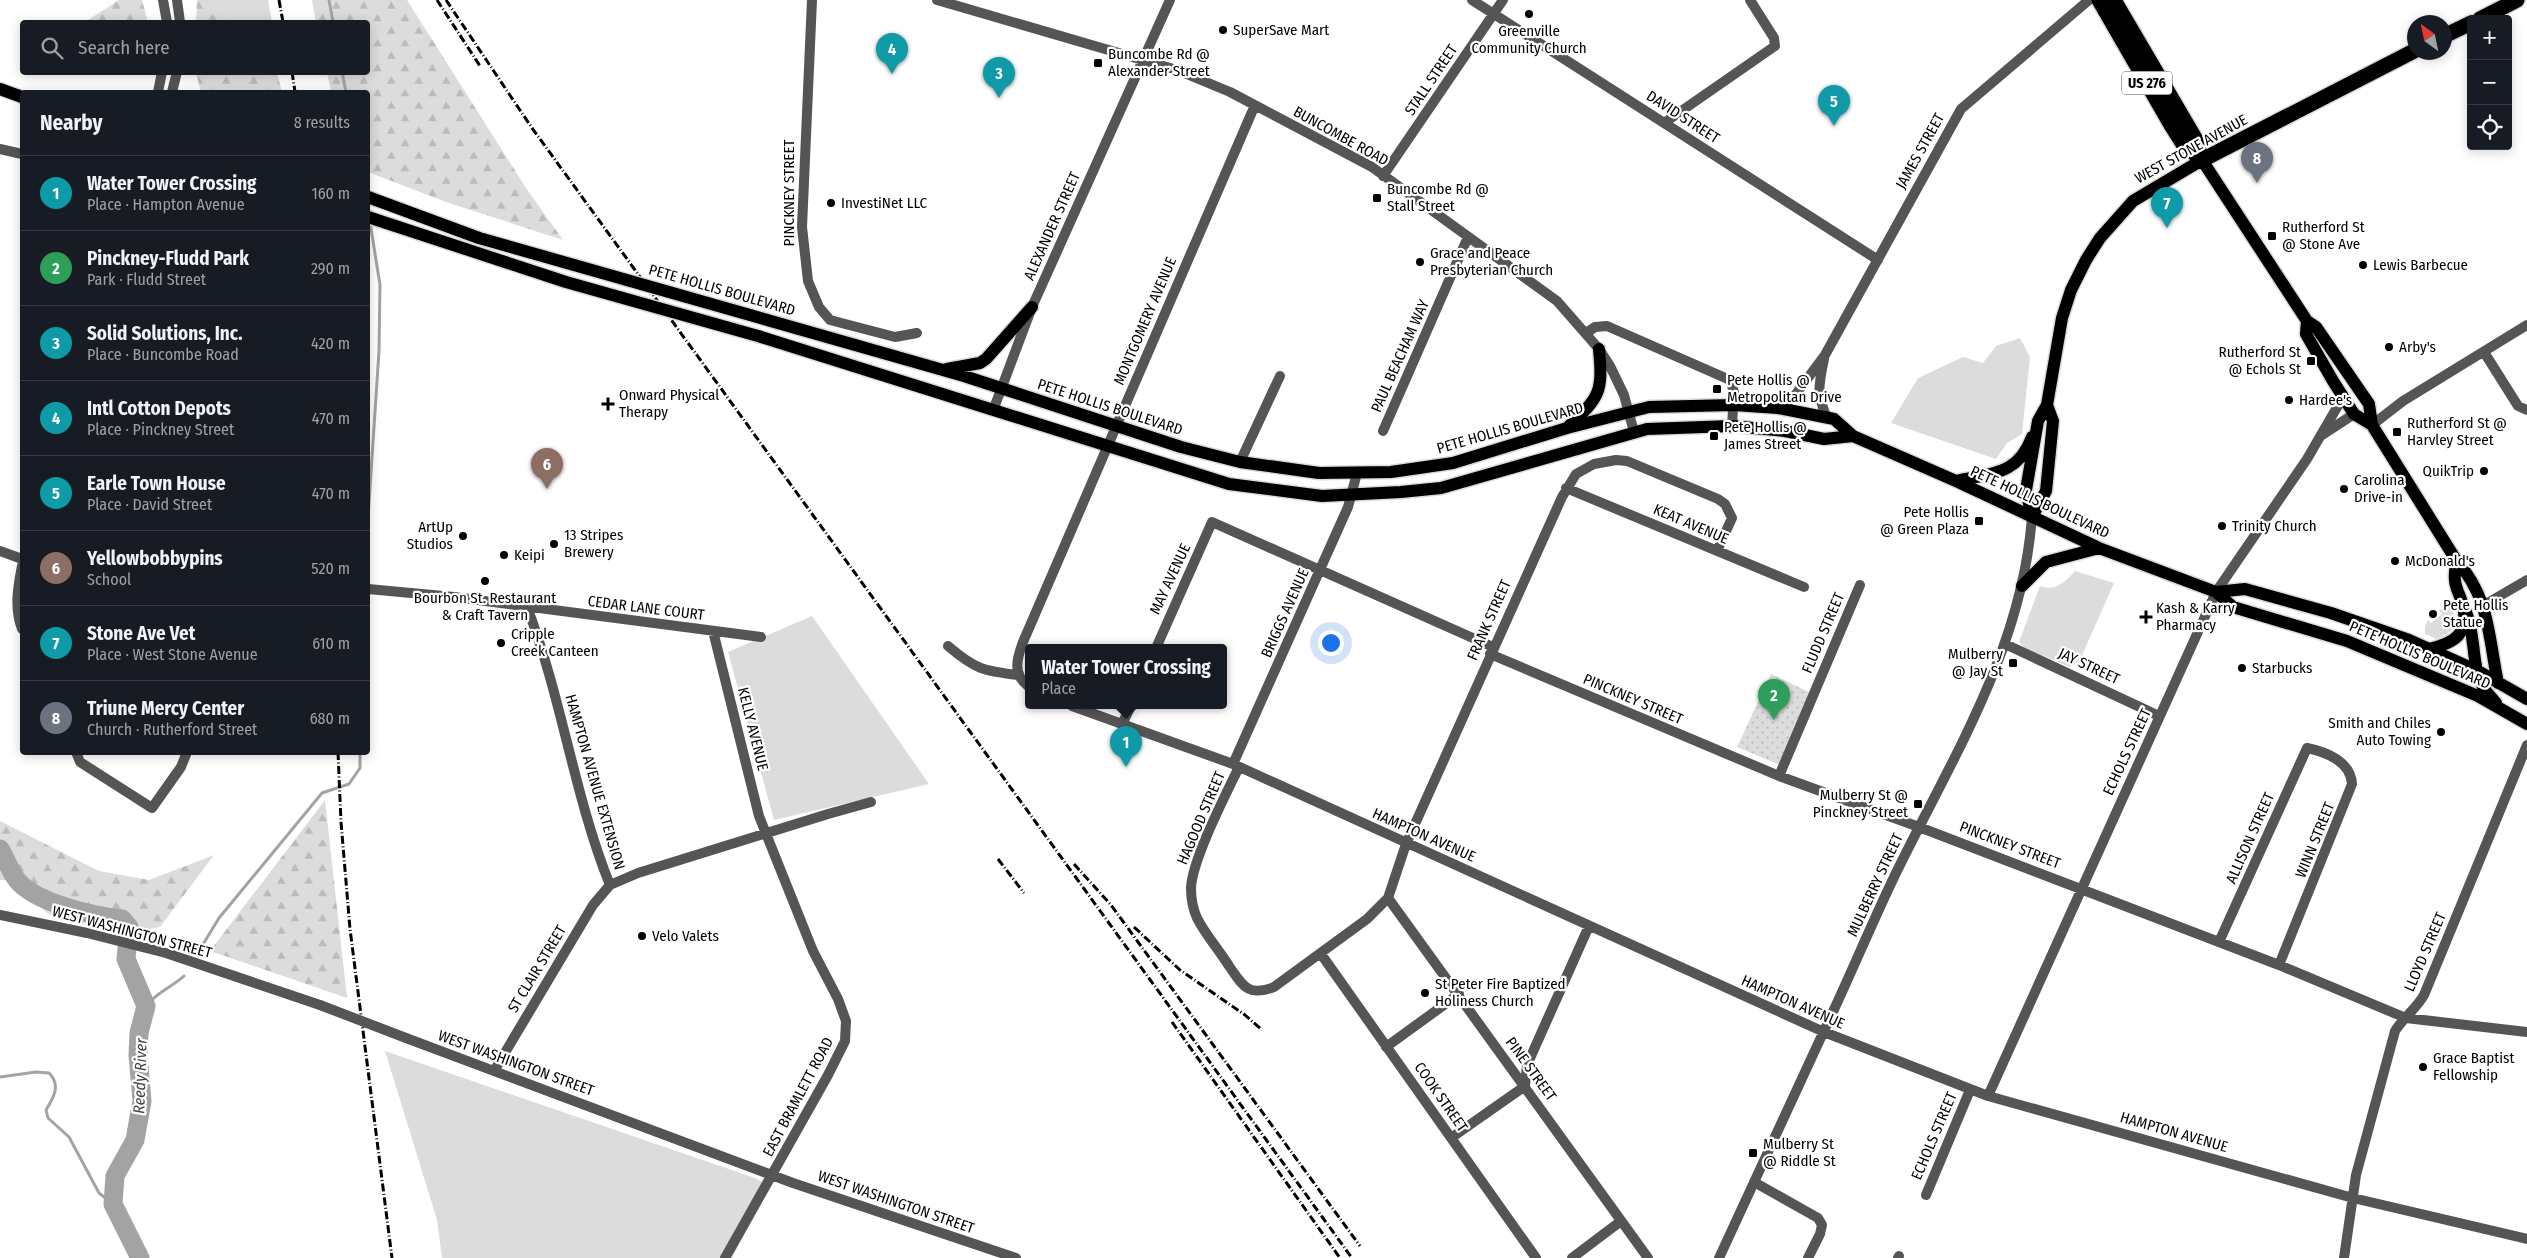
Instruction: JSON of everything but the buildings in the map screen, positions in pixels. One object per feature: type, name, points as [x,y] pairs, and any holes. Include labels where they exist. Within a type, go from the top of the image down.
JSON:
[{"type":"highway","name":"US 276","points":[[2099,0],[2183,144],[2202,160]]},
{"type":"highway","name":"US 276","points":[[2114,0],[2195,138],[2202,160]]},
{"type":"highway","points":[[2488,15],[2517,0]]},
{"type":"highway","points":[[2452,32],[2467,25]]},
{"type":"highway","name":"WEST STONE AVENUE","points":[[2202,160],[2407,55]]},
{"type":"main road","points":[[0,89],[20,95]]},
{"type":"main road","points":[[2202,160],[2307,321],[2316,327],[2369,404],[2372,425],[2456,560],[2470,576],[2484,605],[2498,682]]},
{"type":"main road","name":"WEST STONE AVENUE","points":[[2032,517],[2026,490],[2038,421],[2048,405],[2062,318],[2071,290],[2086,260],[2100,238],[2133,201],[2202,160]]},
{"type":"main road","name":"PETE HOLLIS BOULEVARD","points":[[370,198],[479,238],[937,370],[1115,427],[1240,462],[1319,473],[1357,473],[1424,468],[1453,463],[1566,428],[1649,407],[1734,405],[1778,408],[1834,419],[1853,436],[1956,481],[2099,548],[2216,592],[2233,607],[2347,641],[2470,692],[2527,724]]},
{"type":"main road","name":"PETE HOLLIS BOULEVARD","points":[[370,218],[566,282],[758,336],[994,408],[1229,484],[1322,496],[1441,488],[1634,432],[1673,428],[1732,426],[1824,439],[1853,436]]},
{"type":"main road","points":[[937,370],[954,369],[980,363],[996,350],[1032,307]]},
{"type":"main road","points":[[2307,321],[2306,334],[2354,414],[2372,425]]},
{"type":"main road","points":[[1566,428],[1597,398],[1602,376],[1599,349]]},
{"type":"main road","name":"WEST STONE AVENUE","points":[[2032,517],[2046,491],[2053,421],[2048,405]]},
{"type":"main road","points":[[1956,481],[1997,472],[2021,460],[2038,421]]},
{"type":"main road","points":[[2022,586],[2046,562],[2099,548]]},
{"type":"main road","points":[[2456,560],[2455,580],[2470,622],[2478,671],[2483,687],[2500,708]]},
{"type":"main road","name":"PETE HOLLIS BOULEVARD","points":[[2216,592],[2245,589],[2331,613],[2429,649],[2478,671],[2527,699]]},
{"type":"main road","points":[[2429,649],[2448,644],[2459,635],[2464,622],[2463,605]]},
{"type":"street","points":[[162,0],[167,20]]},
{"type":"street","points":[[177,0],[180,20]]},
{"type":"street","name":"PINCKNEY STREET","points":[[812,0],[802,227],[808,281],[819,307],[830,320],[895,337],[917,333]]},
{"type":"street","name":"BUNCOMBE ROAD","points":[[937,0],[1145,59],[1177,70],[1255,105],[1372,167],[1557,301],[1599,349],[1630,411],[1634,432]]},
{"type":"street","name":"ALEXANDER STREET","points":[[994,408],[1032,307],[1170,0]]},
{"type":"street","name":"DAVID STREET","points":[[1472,0],[1878,260]]},
{"type":"street","name":"STALL STREET","points":[[1383,176],[1503,0]]},
{"type":"street","points":[[1664,123],[1775,46],[1774,38],[1750,0]]},
{"type":"street","name":"JAMES STREET","points":[[1778,408],[1793,398],[1825,355],[1961,109],[2089,0]]},
{"type":"street","name":"MONTGOMERY AVENUE","points":[[1018,675],[1017,664],[1023,642],[1255,105]]},
{"type":"street","points":[[0,149],[20,154]]},
{"type":"street","name":"PAUL BEACHAM WAY","points":[[1383,431],[1468,237]]},
{"type":"street","points":[[1586,333],[1595,327],[1607,326],[1730,380],[1734,386],[1732,426]]},
{"type":"street","points":[[2372,425],[2403,401],[2527,326]]},
{"type":"street","points":[[2484,352],[2512,398],[2518,406],[2527,410]]},
{"type":"street","name":"JAMES STREET","points":[[1825,355],[1818,388],[1820,402],[1827,418]]},
{"type":"street","points":[[1240,462],[1280,376]]},
{"type":"street","name":"ECHOLS STREET","points":[[1988,1096],[2216,592],[2321,436],[2328,420],[2343,396]]},
{"type":"street","name":"ECHOLS STREET","points":[[2321,436],[2354,414]]},
{"type":"street","name":"FRANK STREET","points":[[1320,954],[1368,919],[1388,898],[1406,844],[1566,488],[1576,474],[1594,464],[1616,460],[1627,461],[1725,504],[1732,518],[1717,551]]},
{"type":"street","name":"BRIGGS AVENUE","points":[[1236,765],[1352,495],[1357,473]]},
{"type":"street","name":"KEAT AVENUE","points":[[1566,488],[1804,587]]},
{"type":"street","name":"MULBERRY STREET","points":[[1719,1258],[1919,827],[1984,699],[2005,644],[2022,586],[2028,556],[2032,517]]},
{"type":"street","name":"PINCKNEY STREET","points":[[1212,522],[1492,651],[1779,776],[1919,827],[2279,965],[2406,1018],[2527,1032]]},
{"type":"street","name":"MAY AVENUE","points":[[1158,644],[1212,522]]},
{"type":"street","points":[[0,551],[20,558]]},
{"type":"street","points":[[20,577],[18,588],[20,624]]},
{"type":"street","points":[[2484,605],[2527,580]]},
{"type":"street","name":"FLUDD STREET","points":[[1779,776],[1860,584]]},
{"type":"street","points":[[370,589],[527,607]]},
{"type":"street","name":"CEDAR LANE COURT","points":[[527,607],[761,637]]},
{"type":"street","name":"HAMPTON AVENUE EXTENSION","points":[[527,607],[540,642],[594,841],[610,885],[638,873],[871,802]]},
{"type":"street","name":"KELLY AVENUE","points":[[713,631],[759,816],[766,833]]},
{"type":"street","name":"JAY STREET","points":[[2005,644],[2159,716]]},
{"type":"street","points":[[948,646],[968,663],[986,672],[1018,675],[1025,683]]},
{"type":"street","name":"HAMPTON AVENUE","points":[[1080,709],[1236,765],[1406,844],[1824,1032],[1970,1090],[2353,1198],[2527,1239]]},
{"type":"street","points":[[1122,724],[1129,709]]},
{"type":"street","name":"LLOYD STREET","points":[[2344,1258],[2356,1175],[2395,1031],[2424,995],[2527,745]]},
{"type":"street","name":"ALLISON STREET","points":[[2219,942],[2307,748]]},
{"type":"street","name":"WINN STREET","points":[[2279,965],[2352,784],[2352,773],[2343,764],[2326,754],[2307,748]]},
{"type":"street","points":[[77,755],[80,762],[152,808],[181,767],[186,755]]},
{"type":"street","name":"HAGOOD STREET","points":[[1236,765],[1192,879],[1192,902],[1197,918],[1235,975],[1250,991],[1260,992],[1274,987],[1320,954]]},
{"type":"street","name":"EAST BRAMLETT ROAD","points":[[725,1258],[843,1047],[847,1028],[844,1011],[813,951],[766,833]]},
{"type":"street","name":"ST CLAIR STREET","points":[[494,1071],[593,904],[610,885]]},
{"type":"street","name":"PINE STREET","points":[[1388,898],[1648,1258]]},
{"type":"street","name":"WEST WASHINGTON STREET","points":[[0,915],[87,932],[149,948],[320,1006],[773,1175],[1016,1258]]},
{"type":"street","points":[[1451,1138],[1525,1086],[1527,1065],[1590,926]]},
{"type":"street","name":"COOK STREET","points":[[1320,954],[1536,1258]]},
{"type":"street","points":[[1386,1047],[1459,994]]},
{"type":"street","name":"ECHOLS STREET","points":[[1926,1195],[1970,1090]]},
{"type":"street","points":[[1754,1182],[1818,1218],[1822,1225],[1820,1234],[1808,1258]]},
{"type":"street","points":[[1572,1258],[1621,1221]]},
{"type":"green space","points":[[119,0],[142,0],[147,20],[88,20]]},
{"type":"green space","points":[[197,0],[215,0],[230,20],[196,20]]},
{"type":"green space","points":[[215,0],[268,0],[272,20],[230,20]]},
{"type":"green space","points":[[312,0],[407,0],[526,188],[563,240],[446,202],[370,173],[370,90],[331,90],[327,75],[370,75],[370,20],[316,20]]},
{"type":"green space","points":[[197,75],[278,75],[281,90],[200,90]]},
{"type":"green space","points":[[2020,338],[2030,357],[2022,434],[2007,443],[1996,459],[1891,423],[1918,378],[1963,357],[1983,363],[1996,346]]},
{"type":"green space","points":[[2075,571],[2114,583],[2080,660],[2070,667],[2025,648],[2019,642],[2040,586],[2045,588],[2055,587]]},
{"type":"green space","points":[[2451,609],[2456,618],[2451,631],[2437,639],[2425,634],[2425,626],[2428,620],[2431,623],[2442,614],[2439,610]]},
{"type":"green space","points":[[812,616],[929,784],[774,820],[728,652]]},
{"type":"green space","points":[[1771,674],[1811,693],[1780,765],[1737,747]]},
{"type":"green space","points":[[325,800],[347,998],[210,951]]},
{"type":"green space","points":[[0,821],[99,871],[149,880],[214,855],[160,927],[125,934],[50,915],[6,880],[0,880]]},
{"type":"green space","points":[[385,1051],[755,1178],[770,1186],[732,1258],[442,1258],[437,1220]]},
{"type":"waterway","points":[[329,0],[333,20]]},
{"type":"waterway","points":[[343,75],[346,90]]},
{"type":"waterway","points":[[370,222],[380,285],[379,351],[370,488]]},
{"type":"waterway","points":[[199,951],[219,918],[322,793],[349,784],[360,768],[360,755]]},
{"type":"waterway","name":"Reedy River","points":[[0,849],[17,880],[37,895],[66,907],[96,915],[122,919],[129,927],[126,959],[146,1006],[139,1033],[138,1055],[142,1101],[135,1140],[115,1176],[113,1204],[140,1258]]},
{"type":"waterway","points":[[146,1006],[154,997],[184,976]]},
{"type":"waterway","points":[[0,1077],[36,1072],[49,1073],[55,1082],[55,1091],[46,1110],[48,1118],[69,1137],[99,1193],[113,1204]]},
{"type":"railway","points":[[279,0],[283,20]]},
{"type":"railway","points":[[437,0],[480,66]]},
{"type":"railway","points":[[446,0],[532,128],[1352,1258]]},
{"type":"railway","points":[[292,75],[295,90]]},
{"type":"railway","points":[[338,755],[341,822],[350,929],[392,1258]]},
{"type":"railway","points":[[998,859],[1024,893]]},
{"type":"railway","points":[[1074,864],[1111,905],[1360,1246]]},
{"type":"railway","points":[[1134,927],[1180,970],[1245,1015],[1262,1030]]},
{"type":"railway","points":[[1172,1022],[1340,1258]]},
{"type":"place","name":"Greenville Community Church","points":[[1529,14]]},
{"type":"place","name":"SuperSave Mart","points":[[1223,30]]},
{"type":"place","name":"Buncombe Rd @ Alexander Street","points":[[1098,63]]},
{"type":"place","name":"Intl Cotton Depots","points":[[892,74]]},
{"type":"place","name":"Solid Solutions, Inc.","points":[[999,98]]},
{"type":"place","name":"Earle Town House","points":[[1834,126]]},
{"type":"place","name":"Triune Mercy Center","points":[[2257,183]]},
{"type":"place","name":"Buncombe Rd @ Stall Street","points":[[1377,198]]},
{"type":"place","name":"InvestiNet LLC","points":[[831,203]]},
{"type":"place","name":"Stone Ave Vet","points":[[2167,228]]},
{"type":"place","name":"Rutherford St @ Stone Ave","points":[[2272,236]]},
{"type":"place","name":"Grace and Peace Presbyterian Church","points":[[1420,262]]},
{"type":"place","name":"Lewis Barbecue","points":[[2363,265]]},
{"type":"place","name":"Arby's","points":[[2389,347]]},
{"type":"place","name":"Rutherford St @ Echols St","points":[[2311,361]]},
{"type":"place","name":"Pete Hollis @ Metropolitan Drive","points":[[1717,389]]},
{"type":"place","name":"Hardee's","points":[[2289,400]]},
{"type":"place","name":"Onward Physical Therapy","points":[[608,404]]},
{"type":"place","name":"Rutherford St @ Harvley Street","points":[[2397,432]]},
{"type":"place","name":"Pete Hollis @ James Street","points":[[1714,436]]},
{"type":"place","name":"QuikTrip","points":[[2484,471]]},
{"type":"place","name":"Yellowbobbypins","points":[[547,489]]},
{"type":"place","name":"Carolina Drive-in","points":[[2344,489]]},
{"type":"place","name":"Pete Hollis @ Green Plaza","points":[[1979,521]]},
{"type":"place","name":"Trinity Church","points":[[2222,526]]},
{"type":"place","name":"ArtUp Studios","points":[[463,536]]},
{"type":"place","name":"13 Stripes Brewery","points":[[554,544]]},
{"type":"place","name":"Keipi","points":[[504,555]]},
{"type":"place","name":"McDonald's","points":[[2395,561]]},
{"type":"place","name":"Bourbon St. Restaurant & Craft Tavern","points":[[485,581]]},
{"type":"place","name":"Pete Hollis Statue","points":[[2433,614]]},
{"type":"place","name":"Kash & Karry Pharmacy","points":[[2146,617]]},
{"type":"place","name":"Cripple Creek Canteen","points":[[501,643]]},
{"type":"place","name":"Mulberry @ Jay St","points":[[2013,663]]},
{"type":"place","name":"Starbucks","points":[[2242,668]]},
{"type":"place","name":"Pinckney-Fludd Park","points":[[1774,720]]},
{"type":"place","name":"Smith and Chiles Auto Towing","points":[[2441,732]]},
{"type":"place","name":"Water Tower Crossing","points":[[1126,767]]},
{"type":"place","name":"Mulberry St @ Pinckney Street","points":[[1918,804]]},
{"type":"place","name":"Velo Valets","points":[[642,936]]},
{"type":"place","name":"St Peter Fire Baptized Holiness Church","points":[[1425,993]]},
{"type":"place","name":"Grace Baptist Fellowship","points":[[2423,1067]]},
{"type":"place","name":"Mulberry St @ Riddle St","points":[[1753,1153]]}]
